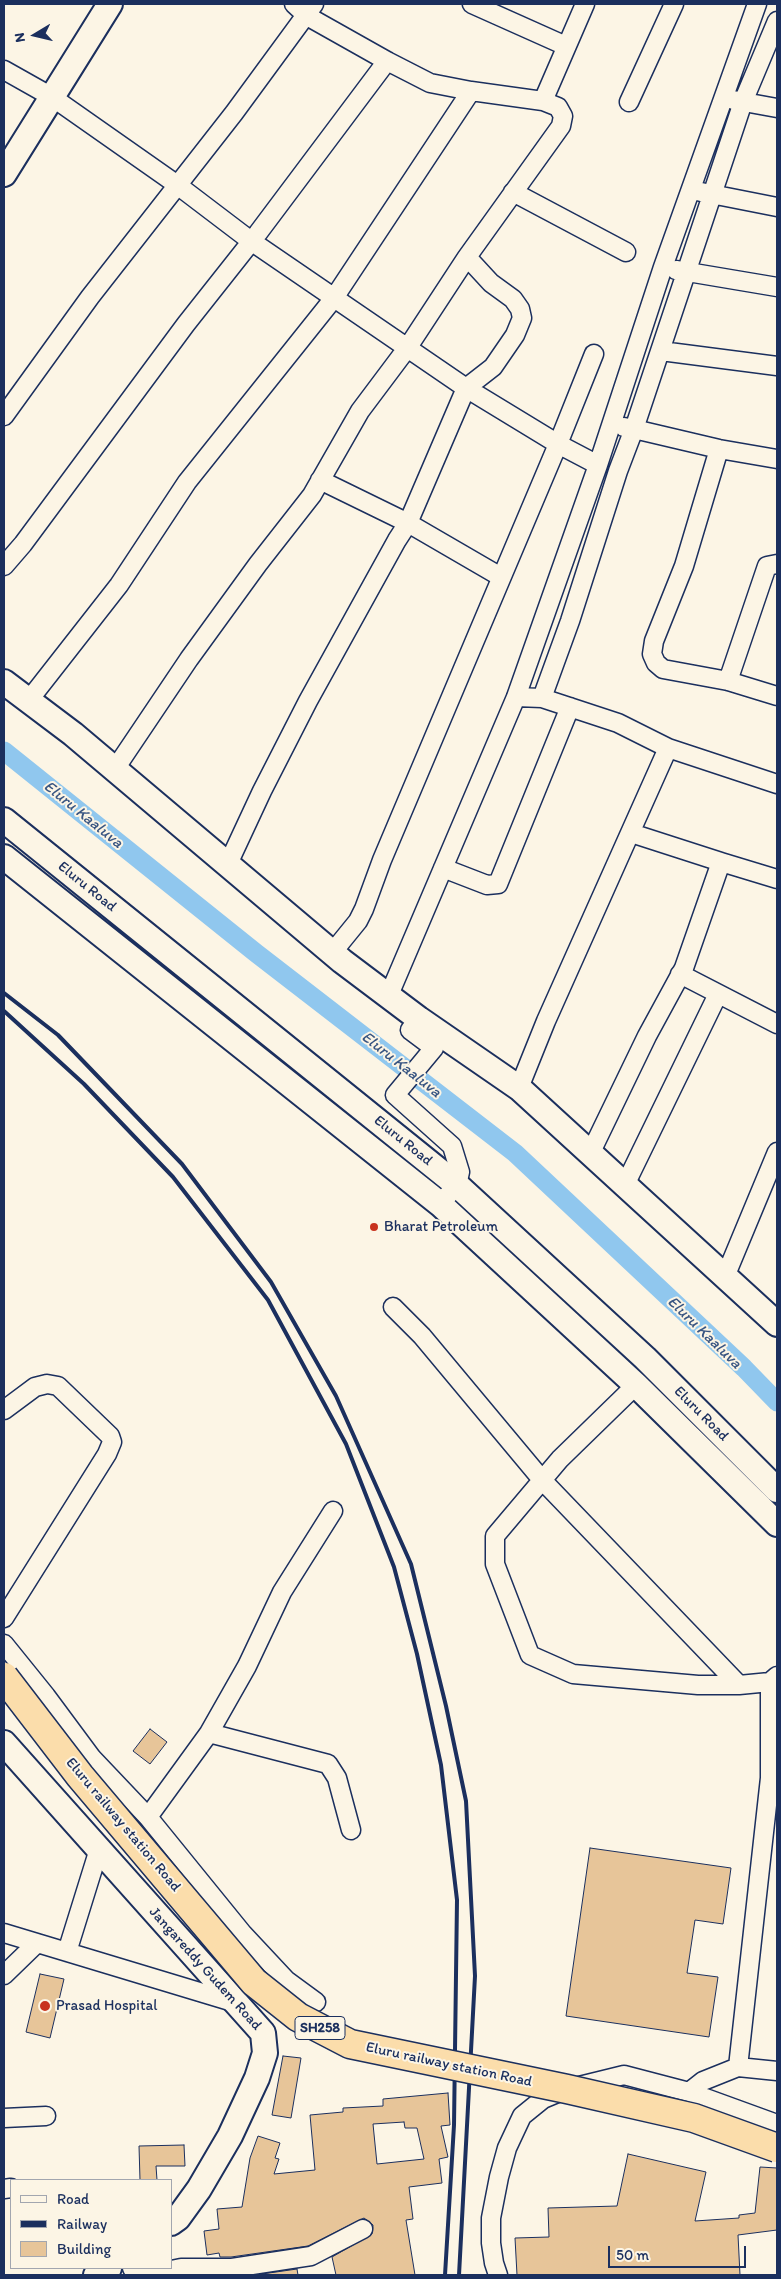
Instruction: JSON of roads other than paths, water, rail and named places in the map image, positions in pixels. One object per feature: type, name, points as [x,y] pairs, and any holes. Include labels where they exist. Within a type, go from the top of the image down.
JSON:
[{"type":"main road","points":[[4,174],[110,4]]},
{"type":"main road","points":[[4,682],[115,769],[337,957],[388,995],[414,1025],[519,1088],[777,1324]]},
{"type":"main road","name":"Eluru Road","points":[[4,820],[457,1185],[645,1358],[777,1490]]},
{"type":"main road","name":"Eluru Road","points":[[4,857],[440,1204],[636,1385],[777,1524]]},
{"type":"main road","name":"Eluru railway station Road","points":[[4,1677],[80,1776],[254,1982],[298,2017],[350,2044],[567,2089],[694,2118],[777,2148]]},
{"type":"main road","name":"Jangareddy Gudem Road","points":[[4,1743],[263,2033],[265,2053],[257,2078],[230,2136],[199,2189],[178,2218],[172,2222]]},
{"type":"main road","points":[[96,2275],[107,2269]]},
{"type":"street","points":[[115,769],[188,659],[312,495],[360,411],[408,347],[467,257],[561,126],[563,116],[558,107],[543,101],[430,83],[387,62],[310,10],[294,4]]},
{"type":"street","points":[[472,4],[566,46]]},
{"type":"street","points":[[543,101],[584,4]]},
{"type":"street","points":[[629,102],[674,4]]},
{"type":"street","points":[[388,995],[516,696],[592,462],[611,425],[690,190],[757,4]]},
{"type":"street","points":[[4,416],[36,369],[176,184],[234,113],[310,10]]},
{"type":"street","points":[[542,698],[570,621],[618,471],[661,351],[743,102],[777,21]]},
{"type":"street","points":[[4,566],[23,544],[186,324],[387,62]]},
{"type":"street","points":[[4,70],[52,97],[176,184],[251,241],[466,388],[592,462]]},
{"type":"street","points":[[29,700],[119,585],[188,482],[334,298],[399,198],[444,135],[471,91]]},
{"type":"street","points":[[722,98],[777,108]]},
{"type":"street","points":[[690,190],[777,207]]},
{"type":"street","points":[[513,192],[626,252]]},
{"type":"street","points":[[228,864],[262,791],[308,701],[408,523],[466,388],[493,367],[515,335],[522,318],[520,309],[513,298],[491,283],[467,257]]},
{"type":"street","points":[[664,267],[686,273],[777,287]]},
{"type":"street","points":[[661,351],[777,366]]},
{"type":"street","points":[[337,957],[364,909],[386,850],[501,578],[563,446],[594,354]]},
{"type":"street","points":[[611,425],[719,449],[777,459]]},
{"type":"street","points":[[719,449],[684,566],[654,641],[652,654],[656,663],[663,669],[728,681],[777,696]]},
{"type":"street","points":[[320,480],[408,523],[501,578]]},
{"type":"street","points":[[728,681],[767,566],[777,564]]},
{"type":"street","points":[[516,696],[542,698],[618,723],[668,748],[777,784]]},
{"type":"street","points":[[443,868],[487,885],[498,884],[570,708]]},
{"type":"street","points":[[519,1088],[546,1021],[668,748]]},
{"type":"street","points":[[631,832],[777,879]]},
{"type":"street","points":[[590,1154],[680,974],[720,862]]},
{"type":"street","points":[[680,974],[777,1024]]},
{"type":"street","points":[[624,1185],[718,994]]},
{"type":"street","points":[[414,1025],[434,1048],[395,1095],[452,1146],[460,1172],[457,1185],[440,1204]]},
{"type":"street","points":[[726,1277],[777,1152]]},
{"type":"street","points":[[393,1307],[422,1336],[543,1480],[739,1685]]},
{"type":"street","points":[[4,1410],[35,1387],[47,1384],[58,1386],[110,1436],[112,1442],[107,1454],[4,1618]]},
{"type":"street","points":[[636,1385],[560,1459],[495,1536],[495,1564],[530,1655],[573,1674],[698,1685],[739,1685],[773,1679],[770,1778],[738,2067]]},
{"type":"street","points":[[148,1817],[209,1734],[247,1666],[282,1592],[333,1510]]},
{"type":"street","points":[[4,1644],[92,1758],[148,1817],[243,1934],[286,1980],[316,2002]]},
{"type":"street","points":[[209,1734],[328,1764],[337,1778],[350,1830]]},
{"type":"street","points":[[67,1952],[99,1849]]},
{"type":"street","points":[[4,1933],[236,2003]]},
{"type":"street","points":[[4,1974],[37,1944]]},
{"type":"street","points":[[689,2092],[704,2081],[738,2067],[777,2071]]},
{"type":"street","points":[[498,2275],[491,2244],[491,2218],[507,2148],[522,2116],[543,2099],[567,2089],[624,2075],[689,2092],[777,2124]]},
{"type":"street","points":[[4,2118],[46,2116]]},
{"type":"street","points":[[147,2275],[181,2268],[232,2268],[311,2256],[363,2229]]},
{"type":"waterway","name":"Eluru Kaaluva","points":[[4,751],[256,953],[515,1153],[744,1368],[777,1402]]},
{"type":"railway","points":[[4,993],[58,1035],[182,1164],[271,1282],[336,1396],[411,1564],[446,1706],[466,1801],[475,1976],[459,2275]]},
{"type":"railway","points":[[4,1011],[84,1084],[173,1177],[268,1300],[346,1444],[394,1567],[417,1654],[441,1765],[457,1900],[454,2125],[445,2275]]},
{"type":"place","name":"Bharat Petroleum","points":[[374,1227]]},
{"type":"place","name":"Prasad Hospital","points":[[45,2006]]}]
